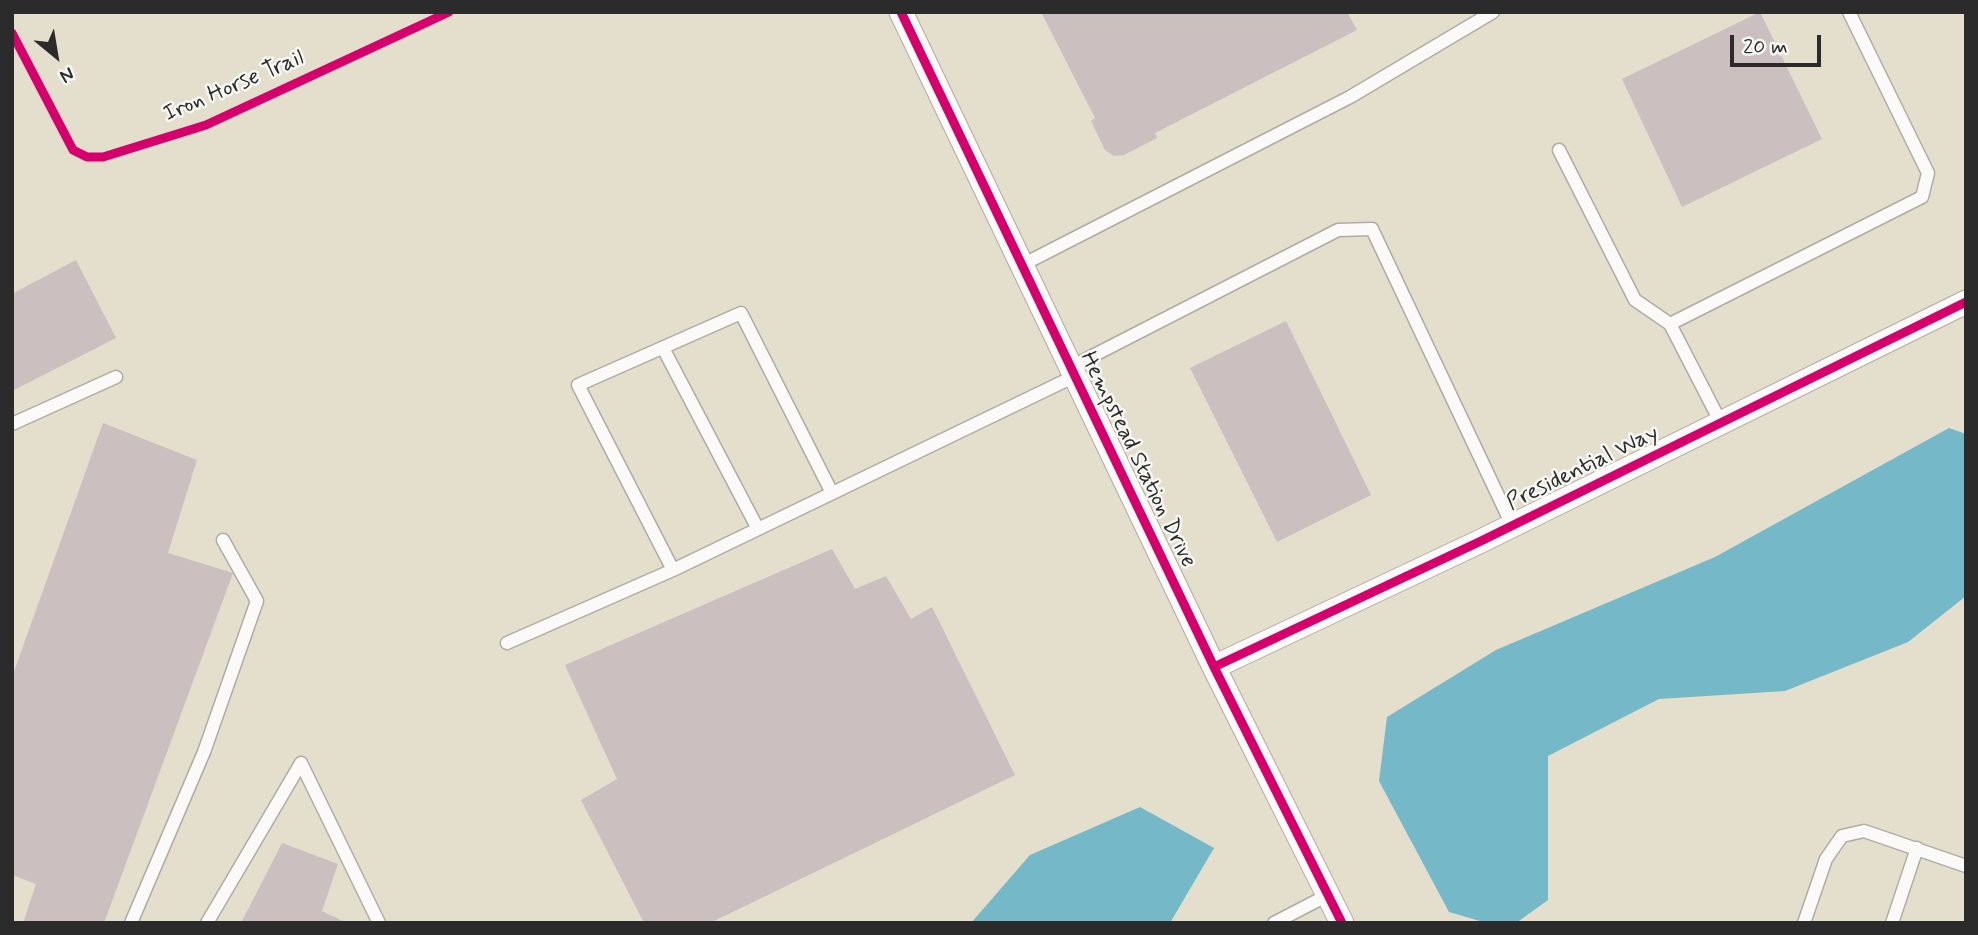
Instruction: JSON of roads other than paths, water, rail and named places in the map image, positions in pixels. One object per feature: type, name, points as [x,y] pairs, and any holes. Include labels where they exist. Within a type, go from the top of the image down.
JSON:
[{"type":"street","name":"Hempstead Station Drive","points":[[901,12],[1214,667],[1342,923]]},
{"type":"street","name":"Presidential Way","points":[[1214,667],[1512,525],[1966,302]]},
{"type":"lane","points":[[1022,265],[1350,97],[1493,12]]},
{"type":"lane","points":[[1670,324],[1922,197],[1928,173],[1849,12]]},
{"type":"lane","points":[[1559,150],[1635,300],[1670,324],[1721,423]]},
{"type":"lane","points":[[508,643],[673,570],[832,494],[1073,372],[1338,230],[1372,229],[1512,525]]},
{"type":"lane","points":[[673,570],[578,385],[741,313],[832,494]]},
{"type":"lane","points":[[663,348],[758,529]]},
{"type":"lane","points":[[12,424],[116,377]]},
{"type":"lane","points":[[131,923],[204,752],[257,601],[223,540]]},
{"type":"lane","points":[[207,923],[301,763],[379,923]]},
{"type":"lane","points":[[1804,923],[1826,859],[1842,836],[1864,831],[1966,866]]},
{"type":"lane","points":[[1892,923],[1917,848]]},
{"type":"lane","points":[[1274,923],[1328,895]]},
{"type":"water","points":[[1949,428],[1966,434],[1966,596],[1908,642],[1785,691],[1659,699],[1548,756],[1548,900],[1516,923],[1487,923],[1449,912],[1379,781],[1387,717],[1496,650],[1715,557]]},
{"type":"water","points":[[1140,807],[1214,848],[1170,923],[971,923],[1030,855]]}]
